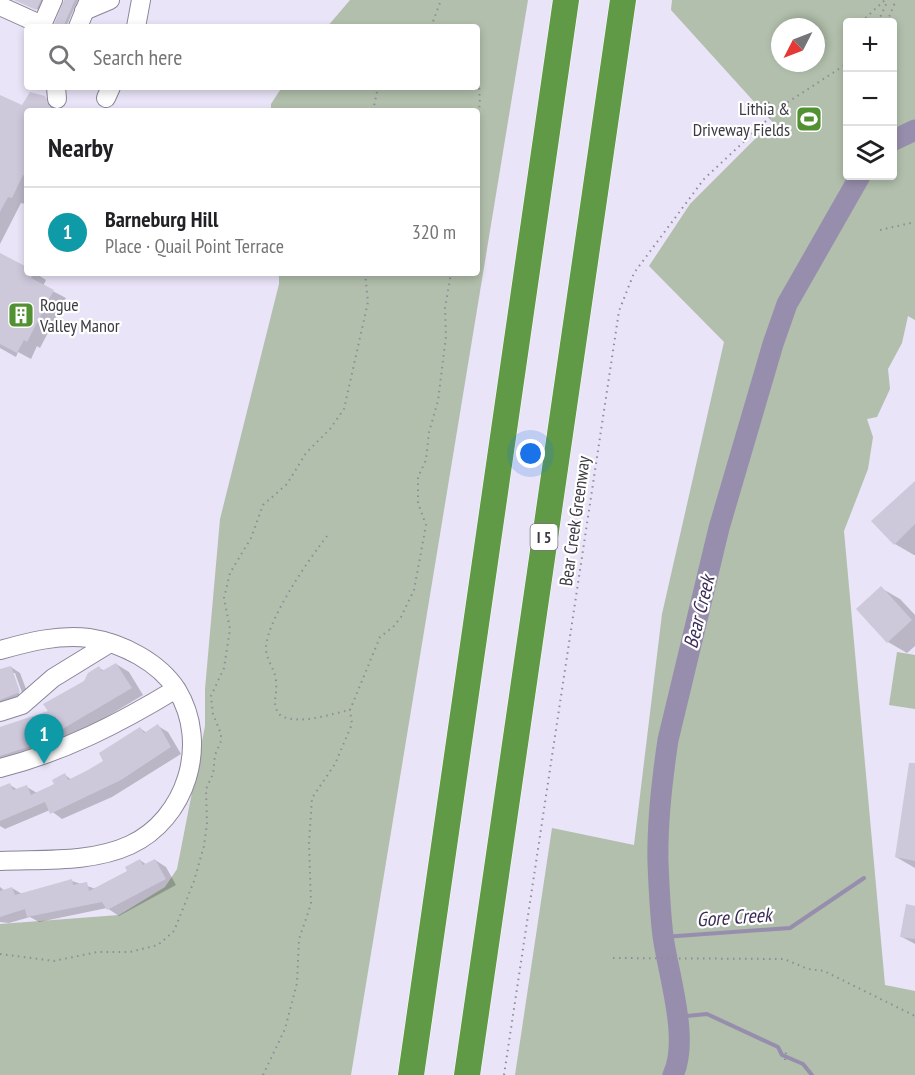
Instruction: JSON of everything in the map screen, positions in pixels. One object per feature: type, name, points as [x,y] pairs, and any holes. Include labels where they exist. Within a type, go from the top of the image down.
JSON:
[{"type":"highway","points":[[411,1075],[566,0]]},
{"type":"highway","name":"I 5","points":[[467,1075],[623,0]]},
{"type":"street","points":[[42,24],[53,0]]},
{"type":"street","points":[[84,13],[110,0]]},
{"type":"street","points":[[137,24],[141,0]]},
{"type":"street","points":[[7,5],[40,24]]},
{"type":"street","points":[[0,650],[42,639],[89,638],[110,643],[147,661],[176,689],[189,724],[191,763],[181,796],[163,821],[142,839],[98,856],[0,861]]},
{"type":"street","points":[[0,712],[22,705],[52,678],[110,643]]},
{"type":"street","points":[[0,768],[79,742],[118,723],[176,689]]},
{"type":"path","points":[[432,24],[441,0]]},
{"type":"path","points":[[887,0],[896,1],[889,18]]},
{"type":"path","points":[[868,18],[887,0]]},
{"type":"path","points":[[880,18],[887,0]]},
{"type":"path","name":"Bear Creek Greenway","points":[[504,1075],[622,301],[634,273],[704,179],[777,110],[843,66]]},
{"type":"path","points":[[374,108],[377,90]]},
{"type":"path","points":[[479,90],[479,108]]},
{"type":"path","points":[[768,102],[777,110]]},
{"type":"path","points":[[880,230],[915,222]]},
{"type":"path","points":[[0,954],[47,961],[97,952],[139,951],[165,941],[174,931],[194,881],[204,846],[207,823],[206,789],[213,774],[215,755],[221,741],[221,734],[213,714],[211,696],[224,668],[230,629],[224,598],[230,573],[251,538],[263,505],[287,484],[306,453],[330,429],[344,409],[368,302],[365,276]]},
{"type":"path","points":[[264,1075],[285,1029],[297,983],[299,939],[311,904],[309,843],[312,798],[335,764],[352,724],[350,710],[380,637],[401,618],[414,590],[426,525],[418,503],[418,477],[426,460],[429,432],[438,401],[451,276]]},
{"type":"path","points":[[327,536],[309,558],[271,627],[266,649],[276,678],[274,706],[281,716],[296,719],[350,710]]},
{"type":"path","points":[[613,958],[784,959],[808,969],[824,971],[915,1016]]},
{"type":"path","points":[[785,1060],[786,1052]]},
{"type":"green space","points":[[350,0],[528,0],[351,1075],[0,1075],[0,924],[119,915],[165,887],[177,869],[205,726],[205,689],[220,519],[279,284],[279,276],[480,276],[480,108],[271,108],[271,104],[280,90],[480,90],[480,24],[330,24]]},
{"type":"green space","points":[[672,0],[915,0],[915,320],[908,316],[902,343],[888,369],[890,389],[877,417],[867,419],[873,437],[868,469],[844,531],[885,985],[915,991],[915,1075],[515,1075],[552,828],[634,845],[662,614],[724,342],[649,266],[690,204],[767,127],[776,126],[671,10]]},
{"type":"green space","points":[[897,652],[915,655],[915,709],[889,705]]},
{"type":"building","points":[[14,0],[41,0],[36,10]]},
{"type":"building","points":[[64,0],[75,0],[64,24],[54,24]]},
{"type":"building","points":[[30,92],[45,96],[51,108],[24,108],[24,176],[12,198],[8,197],[0,212],[0,95],[22,105]]},
{"type":"building","name":"Rogue Valley Manor","points":[[0,253],[24,265],[24,276],[32,276],[31,278],[54,290],[27,342],[24,340],[17,353],[0,344]]},
{"type":"building","points":[[915,481],[915,524],[894,545],[871,521]]},
{"type":"building","points":[[881,586],[912,620],[887,643],[856,609]]},
{"type":"building","points":[[116,663],[132,688],[49,737],[50,740],[0,756],[0,727],[48,711],[43,704],[84,681],[88,673],[99,666],[102,671]]},
{"type":"building","points":[[11,666],[20,692],[0,700],[0,669]]},
{"type":"building","points":[[158,724],[171,747],[121,780],[50,814],[45,802],[0,821],[0,787],[10,783],[13,790],[27,785],[31,795],[54,784],[52,780],[65,773],[68,780],[103,761],[99,753],[140,727],[144,733]]},
{"type":"building","points":[[909,763],[915,763],[915,861],[895,857]]},
{"type":"building","points":[[140,859],[143,865],[155,859],[166,879],[107,910],[102,902],[27,917],[25,909],[0,917],[0,891],[12,887],[15,895],[72,879],[73,885],[87,882],[89,891],[127,871],[125,867]]},
{"type":"building","points":[[906,904],[915,906],[915,939],[900,937]]},
{"type":"waterway","name":"Bear Creek","points":[[897,139],[915,130]]},
{"type":"waterway","name":"Bear Creek","points":[[673,1075],[678,1060],[679,1025],[663,936],[658,863],[660,801],[668,740],[719,528],[773,344],[787,304],[858,180]]},
{"type":"waterway","name":"Gore Creek","points":[[663,937],[790,928],[864,878]]},
{"type":"waterway","points":[[676,1017],[707,1014],[778,1047],[782,1055],[803,1064],[812,1075]]},
{"type":"place","name":"Lithia & Driveway Fields","points":[[809,119]]},
{"type":"place","name":"Rogue Valley Manor","points":[[21,315]]},
{"type":"place","name":"Barneburg Hill","points":[[44,764]]}]
